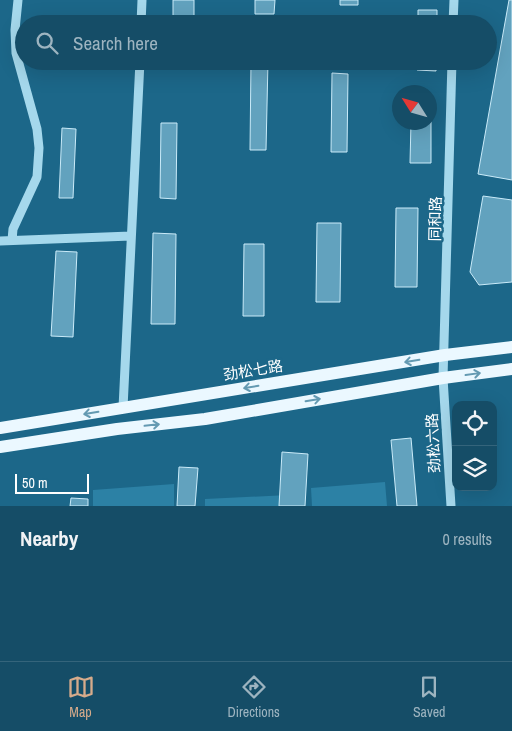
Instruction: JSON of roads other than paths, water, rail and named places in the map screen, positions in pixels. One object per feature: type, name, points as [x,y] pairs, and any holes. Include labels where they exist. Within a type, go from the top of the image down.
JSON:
[{"type":"main road","name":"劲松七路","points":[[0,428],[445,355],[512,347]]},
{"type":"main road","points":[[0,447],[117,428],[205,419],[443,378],[512,369]]},
{"type":"street","points":[[16,15],[18,0]]},
{"type":"street","points":[[141,15],[142,0]]},
{"type":"street","points":[[453,15],[454,0]]},
{"type":"street","points":[[12,240],[13,229],[37,177],[39,148],[38,129],[21,70]]},
{"type":"street","points":[[123,408],[140,70]]},
{"type":"street","name":"同和路","points":[[443,378],[452,70]]},
{"type":"street","points":[[0,240],[131,236]]},
{"type":"street","name":"劲松六路","points":[[443,378],[450,506]]}]
